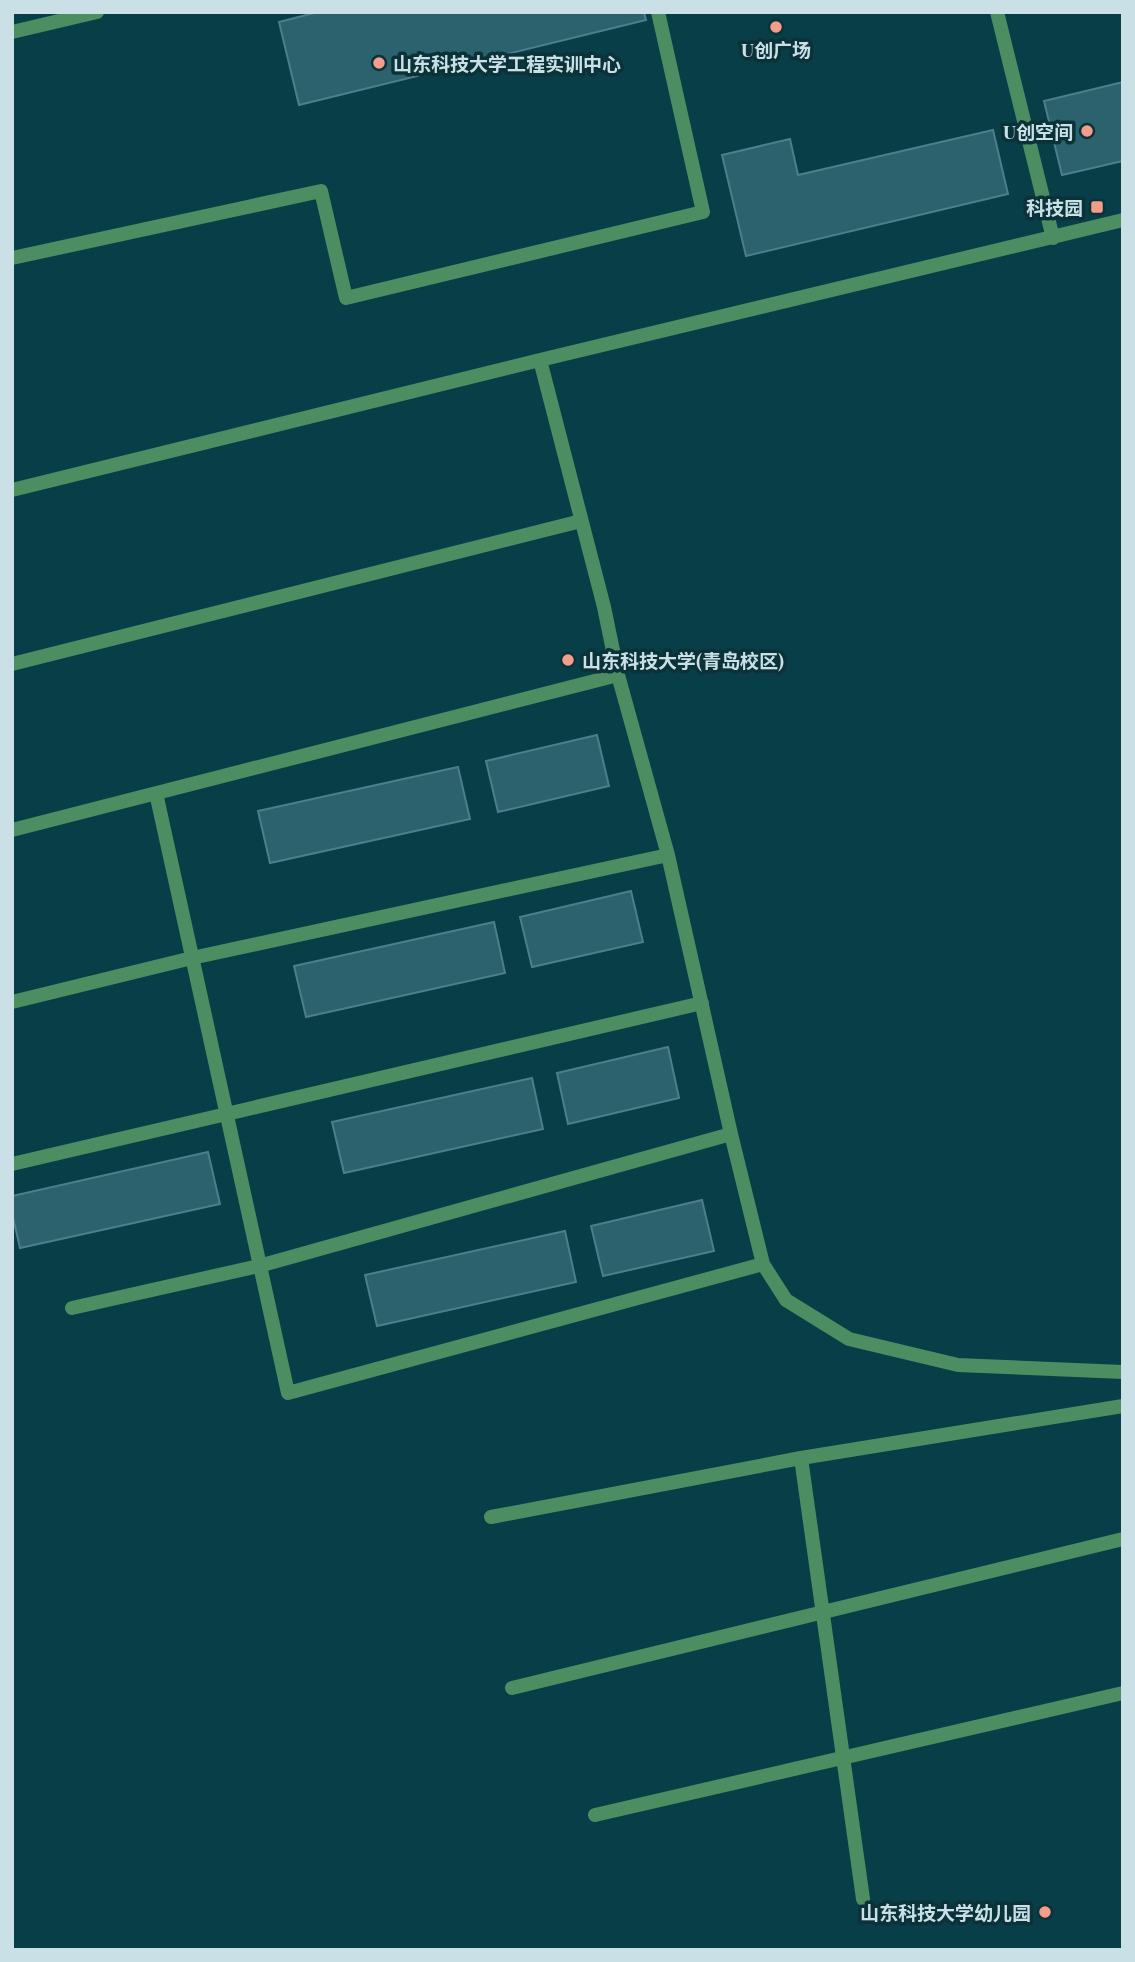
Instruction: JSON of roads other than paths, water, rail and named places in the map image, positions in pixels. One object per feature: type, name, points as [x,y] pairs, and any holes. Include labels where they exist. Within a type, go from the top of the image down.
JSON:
[{"type":"lane","points":[[12,32],[97,12]]},
{"type":"lane","points":[[12,258],[321,191],[346,298],[703,212],[658,12]]},
{"type":"lane","points":[[997,12],[1053,237]]},
{"type":"lane","points":[[12,490],[1123,220]]},
{"type":"lane","points":[[540,360],[604,607],[618,675],[668,855],[763,1264],[786,1300],[849,1339],[958,1365],[1123,1372]]},
{"type":"lane","points":[[12,664],[581,521]]},
{"type":"lane","points":[[12,830],[618,675]]},
{"type":"lane","points":[[156,793],[288,1394],[763,1264]]},
{"type":"lane","points":[[12,1002],[192,958],[668,855]]},
{"type":"lane","points":[[12,1164],[702,1003]]},
{"type":"lane","points":[[72,1308],[259,1266],[731,1134]]},
{"type":"lane","points":[[491,1517],[801,1458],[1123,1406]]},
{"type":"lane","points":[[801,1458],[863,1899]]},
{"type":"lane","points":[[512,1688],[1123,1539]]},
{"type":"lane","points":[[595,1815],[1123,1693]]},
{"type":"place","name":"U创广场","points":[[776,27]]},
{"type":"place","name":"山东科技大学工程实训中心","points":[[379,63]]},
{"type":"place","name":"U创空间","points":[[1087,131]]},
{"type":"place","name":"科技园","points":[[1097,207]]},
{"type":"place","name":"山东科技大学(青岛校区)","points":[[568,660]]},
{"type":"place","name":"山东科技大学幼儿园","points":[[1045,1912]]}]
